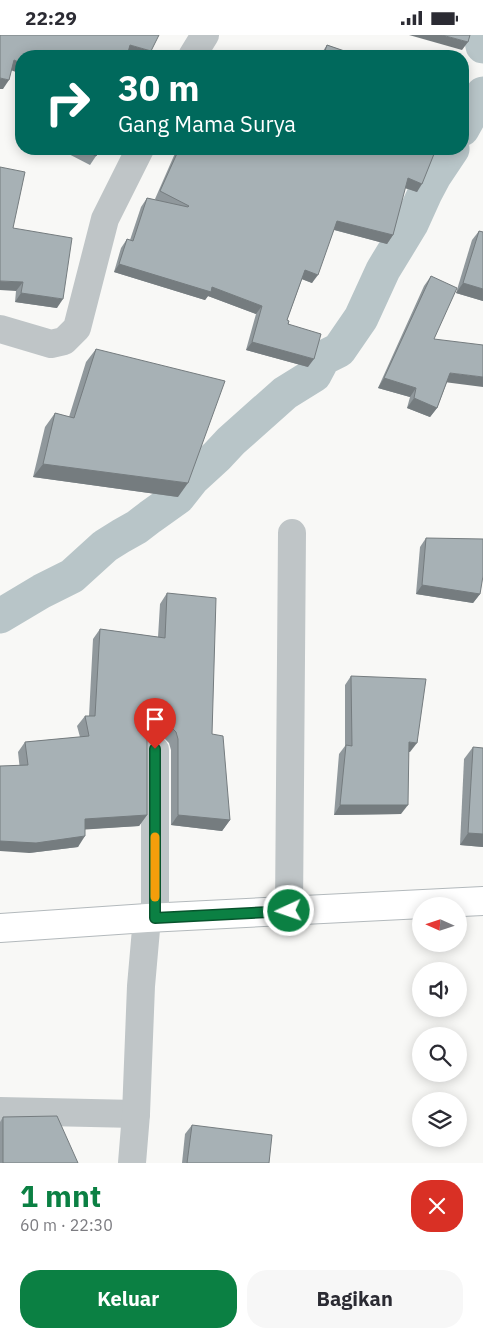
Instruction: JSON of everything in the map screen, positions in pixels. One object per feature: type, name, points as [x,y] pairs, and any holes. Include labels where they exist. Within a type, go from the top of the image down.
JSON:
[{"type":"main road","points":[[0,928],[151,918],[483,901]]},
{"type":"street","points":[[196,50],[205,35]]},
{"type":"street","points":[[0,329],[51,343],[64,341],[77,328],[105,219],[137,155]]},
{"type":"street","points":[[289,911],[292,533]]},
{"type":"street","points":[[132,1163],[136,1114],[141,986],[151,918],[155,749]]},
{"type":"street","points":[[0,1111],[136,1114]]},
{"type":"building","points":[[0,35],[159,35],[152,50],[130,45],[129,50],[15,50],[15,60],[9,80],[0,78]]},
{"type":"building","points":[[442,35],[470,35],[468,42]]},
{"type":"building","points":[[327,45],[342,50],[325,50]]},
{"type":"building","points":[[176,155],[434,155],[422,184],[408,178],[393,235],[337,221],[318,275],[305,270],[287,320],[289,321],[288,324],[321,334],[314,359],[252,342],[262,306],[212,287],[211,292],[119,264],[127,239],[133,241],[147,198],[189,206],[160,191]]},
{"type":"building","points":[[0,167],[25,172],[13,228],[72,238],[63,299],[21,293],[23,282],[0,281]]},
{"type":"building","points":[[479,231],[483,232],[483,289],[463,283]]},
{"type":"building","points":[[431,276],[457,288],[434,339],[483,345],[483,377],[450,373],[437,408],[414,398],[416,388],[384,378]]},
{"type":"building","points":[[96,349],[225,381],[188,483],[43,464],[55,413],[74,418]]},
{"type":"building","points":[[426,538],[483,539],[483,576],[480,594],[422,585]]},
{"type":"building","points":[[167,593],[216,598],[212,734],[223,736],[230,820],[178,815],[178,739],[176,732],[170,726],[162,724],[154,726],[148,732],[147,815],[85,819],[85,836],[36,843],[0,841],[0,766],[28,765],[25,742],[89,736],[85,716],[95,716],[100,629],[165,638]]},
{"type":"building","points":[[351,676],[426,679],[417,743],[409,742],[408,805],[340,805],[346,745],[352,746]]},
{"type":"building","points":[[473,747],[483,748],[483,834],[468,833]]},
{"type":"building","points":[[57,1116],[78,1163],[3,1163],[3,1117]]},
{"type":"building","points":[[192,1125],[272,1135],[269,1163],[187,1163]]},
{"type":"waterway","points":[[481,35],[483,46]]},
{"type":"waterway","points":[[469,116],[483,94]]},
{"type":"waterway","points":[[0,616],[72,576],[105,546],[137,527],[178,497],[193,478],[231,441],[285,393],[314,375],[323,358],[339,350],[361,318],[383,270],[411,224],[434,176],[448,155]]},
{"type":"slow traffic","points":[[155,837],[155,897]]},
{"type":"route","points":[[155,749],[155,918],[289,911]]}]
